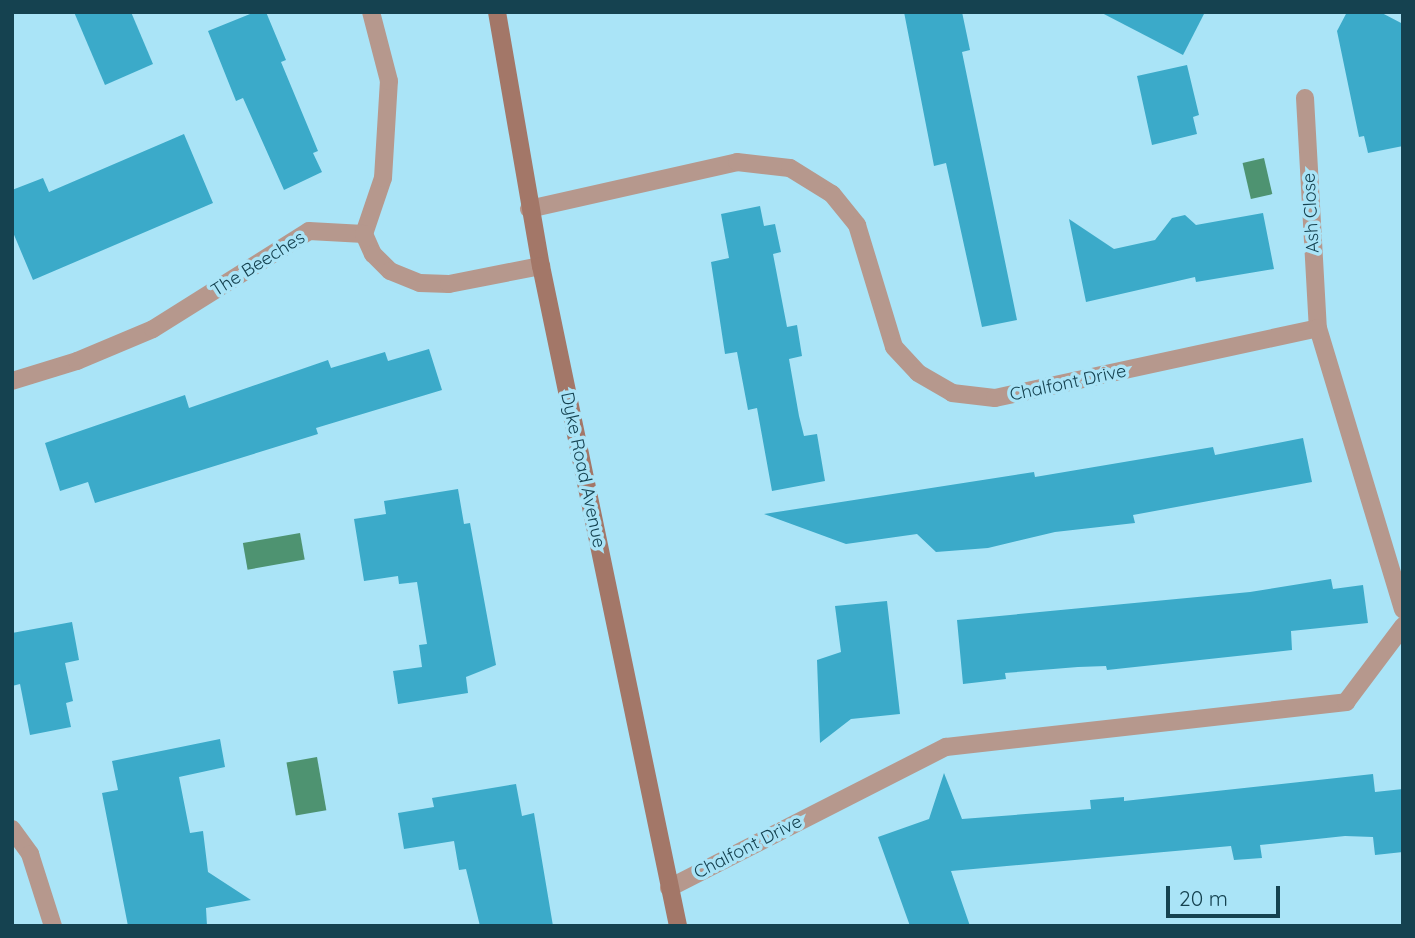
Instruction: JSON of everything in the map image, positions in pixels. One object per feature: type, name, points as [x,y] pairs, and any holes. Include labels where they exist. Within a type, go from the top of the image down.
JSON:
[{"type":"street","points":[[371,12],[388,81],[383,178],[364,234],[373,254],[390,271],[420,283],[449,284],[541,265]]},
{"type":"street","name":"Dyke Road Avenue","points":[[497,12],[541,265],[678,926]]},
{"type":"street","name":"Ash Close","points":[[1305,98],[1318,328]]},
{"type":"street","name":"Chalfont Drive","points":[[530,209],[737,162],[790,167],[832,194],[857,225],[894,346],[918,373],[952,393],[995,398],[1318,328]]},
{"type":"street","name":"The Beeches","points":[[12,381],[77,361],[153,328],[309,231],[364,234]]},
{"type":"street","points":[[1318,328],[1403,609]]},
{"type":"street","name":"Chalfont Drive","points":[[669,888],[946,747],[1346,702],[1403,626]]},
{"type":"street","points":[[12,829],[30,855],[53,926]]},
{"type":"shaded area","points":[[1264,158],[1272,194],[1251,199],[1243,163]]},
{"type":"shaded area","points":[[300,533],[305,560],[248,570],[243,543]]},
{"type":"shaded area","points":[[317,757],[326,810],[296,816],[286,762]]},
{"type":"building","points":[[74,12],[131,12],[153,64],[105,85]]},
{"type":"building","points":[[255,12],[266,12],[286,60],[281,62],[318,151],[313,153],[322,172],[284,190],[243,98],[236,101],[208,31]]},
{"type":"building","points":[[904,12],[962,12],[970,50],[962,52],[1017,320],[982,327],[946,163],[934,166]]},
{"type":"building","points":[[1100,12],[1205,12],[1183,55]]},
{"type":"building","points":[[1347,12],[1380,12],[1403,24],[1403,146],[1368,153],[1364,136],[1359,137],[1337,31]]},
{"type":"building","points":[[1187,65],[1199,115],[1193,117],[1197,134],[1152,145],[1137,76]]},
{"type":"building","points":[[184,134],[213,203],[33,280],[12,230],[12,190],[43,178],[49,192]]},
{"type":"building","points":[[760,206],[764,226],[775,224],[781,252],[773,254],[787,327],[797,325],[802,356],[789,359],[799,416],[804,436],[817,434],[825,481],[772,491],[757,408],[748,410],[737,352],[725,354],[711,262],[729,258],[721,214]]},
{"type":"building","points":[[1263,213],[1274,269],[1196,282],[1195,277],[1086,302],[1069,219],[1114,249],[1155,240],[1172,218],[1185,215],[1196,225]]},
{"type":"building","points":[[429,349],[442,390],[316,428],[318,434],[95,503],[88,482],[60,491],[45,443],[185,395],[189,408],[328,360],[331,368],[385,352],[388,361]]},
{"type":"building","points":[[1303,438],[1312,482],[1133,515],[1135,523],[1055,532],[988,548],[936,552],[917,534],[846,544],[764,514],[1034,472],[1035,477],[1213,447],[1215,455]]},
{"type":"building","points":[[458,489],[464,524],[470,523],[496,665],[466,677],[468,693],[398,704],[393,671],[422,667],[419,645],[427,644],[417,582],[399,584],[398,576],[364,581],[354,519],[386,514],[384,501]]},
{"type":"building","points":[[1331,579],[1333,589],[1363,585],[1368,623],[1291,631],[1292,650],[1107,670],[1106,666],[1005,673],[1006,679],[963,684],[957,620],[1250,592]]},
{"type":"building","points":[[887,601],[900,714],[851,719],[820,743],[817,660],[841,652],[835,606]]},
{"type":"building","points":[[72,622],[79,660],[65,663],[73,701],[66,703],[71,727],[30,735],[20,684],[12,686],[12,633]]},
{"type":"building","points":[[220,739],[225,767],[179,777],[190,833],[203,831],[208,872],[251,900],[206,908],[207,926],[128,926],[102,793],[118,790],[112,761]]},
{"type":"building","points":[[944,773],[962,819],[1091,809],[1090,800],[1124,797],[1124,801],[1373,774],[1375,792],[1403,789],[1403,852],[1375,855],[1373,837],[1345,836],[1260,845],[1262,858],[1234,860],[1231,846],[951,871],[970,926],[910,926],[878,837],[929,819]]},
{"type":"building","points":[[516,784],[522,816],[534,813],[553,926],[480,926],[466,869],[459,870],[454,841],[404,849],[398,813],[434,807],[432,798]]}]
